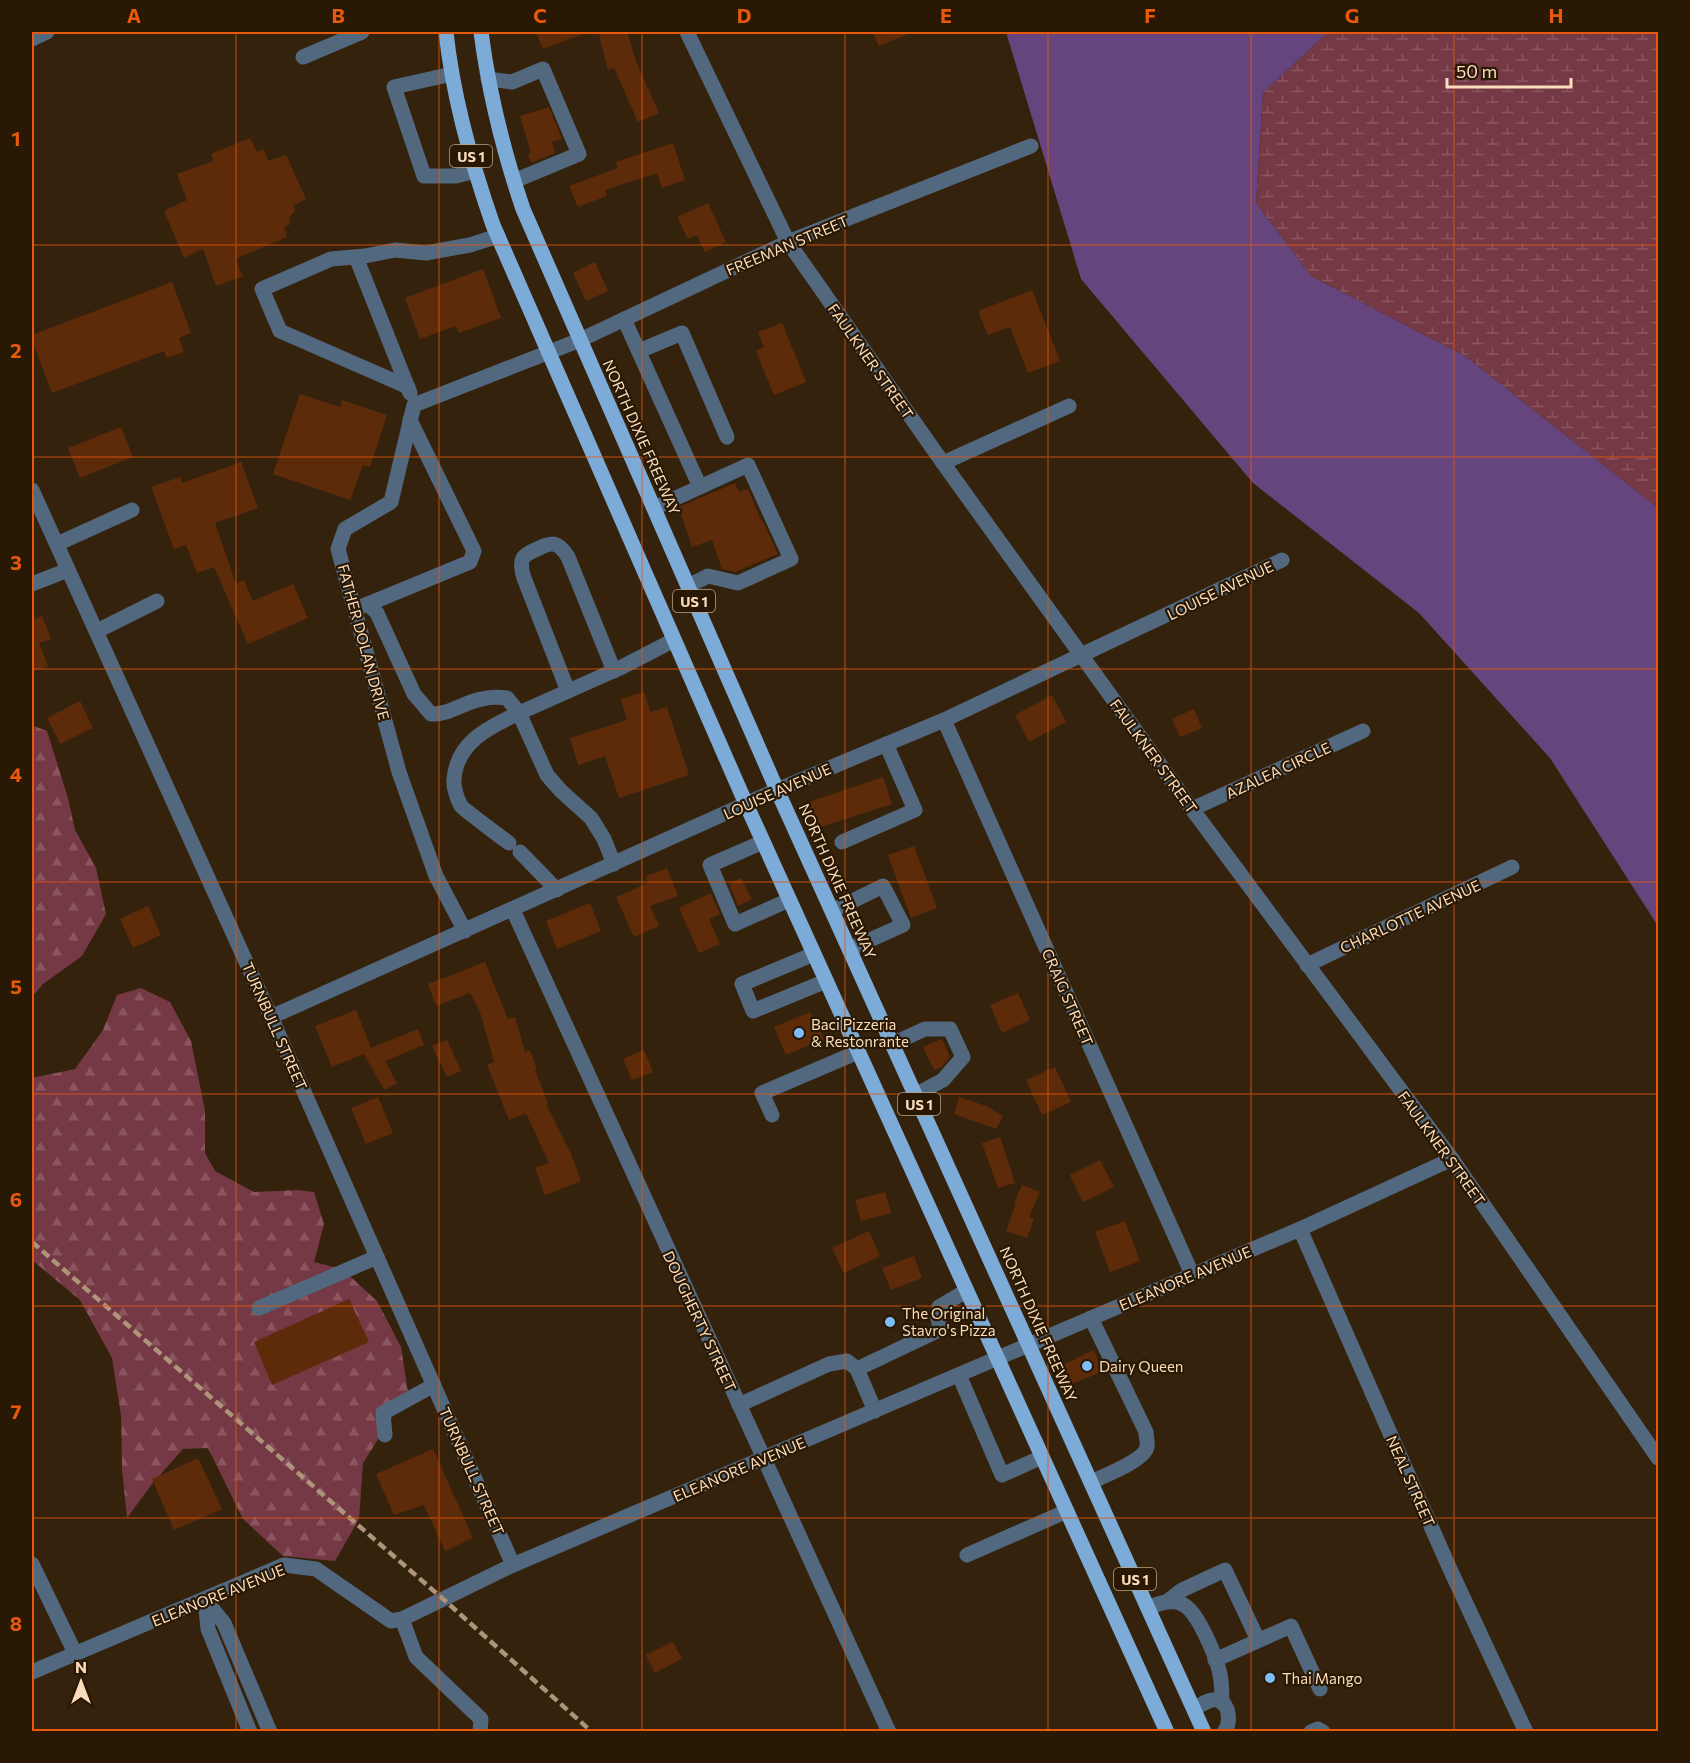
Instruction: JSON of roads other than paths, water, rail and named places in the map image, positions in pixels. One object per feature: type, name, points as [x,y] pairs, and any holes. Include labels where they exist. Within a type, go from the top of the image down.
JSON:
[{"type":"main road","name":"US 1","points":[[446,32],[465,138],[498,236],[763,843],[1167,1731]]},
{"type":"main road","name":"NORTH DIXIE FREEWAY","points":[[481,32],[501,141],[523,209],[777,790],[1204,1731]]},
{"type":"street","points":[[32,39],[47,32]]},
{"type":"street","points":[[303,57],[362,32]]},
{"type":"street","name":"FAULKNER STREET","points":[[687,32],[788,242],[943,463],[1192,809],[1452,1159],[1659,1458]]},
{"type":"street","points":[[488,79],[512,82],[543,69],[579,154],[514,181]]},
{"type":"street","points":[[452,74],[394,87],[424,176],[456,176],[475,171]]},
{"type":"street","name":"FREEMAN STREET","points":[[548,352],[580,340],[788,242],[1031,146]]},
{"type":"street","points":[[408,387],[280,331],[262,289],[331,259],[395,250],[426,253],[470,245],[498,236]]},
{"type":"street","points":[[356,257],[408,387],[412,412],[474,551],[470,562],[362,606]]},
{"type":"street","points":[[624,319],[700,487]]},
{"type":"street","points":[[639,351],[682,333],[727,437]]},
{"type":"street","points":[[412,412],[548,352]]},
{"type":"street","points":[[943,463],[1069,406]]},
{"type":"street","name":"FATHER DOLAN DRIVE","points":[[412,412],[391,502],[345,529],[338,549],[362,606],[399,772],[436,876],[465,931]]},
{"type":"street","points":[[654,508],[748,465],[791,559],[738,583],[708,576],[688,586]]},
{"type":"street","name":"TURNBULL STREET","points":[[32,490],[271,1017],[513,1565]]},
{"type":"street","points":[[57,544],[132,510]]},
{"type":"street","points":[[568,691],[524,578],[522,567],[523,559],[528,554],[546,544],[554,543],[562,548],[568,557],[614,671]]},
{"type":"street","name":"LOUISE AVENUE","points":[[271,1017],[777,790],[944,720],[1282,560]]},
{"type":"street","points":[[32,584],[68,570]]},
{"type":"street","points":[[97,632],[156,601]]},
{"type":"street","points":[[362,606],[377,613],[414,694],[431,714],[441,715],[483,698],[507,698],[519,713],[547,775],[591,818],[604,839],[614,864]]},
{"type":"street","points":[[557,890],[515,848],[461,806],[453,785],[459,756],[467,744],[494,725],[614,671],[674,640]]},
{"type":"street","name":"CRAIG STREET","points":[[944,720],[1192,1274]]},
{"type":"street","name":"AZALEA CIRCLE","points":[[1192,809],[1363,731]]},
{"type":"street","points":[[842,842],[915,810],[886,744]]},
{"type":"street","points":[[763,843],[710,865],[735,924],[789,900]]},
{"type":"street","name":"CHARLOTTE AVENUE","points":[[1307,965],[1512,867]]},
{"type":"street","points":[[832,911],[883,886],[903,925],[849,949]]},
{"type":"street","name":"DOUGHERTY STREET","points":[[513,910],[889,1731]]},
{"type":"street","points":[[814,954],[742,984],[753,1011],[826,981]]},
{"type":"street","points":[[892,1044],[925,1029],[950,1029],[963,1057],[943,1080],[915,1095]]},
{"type":"street","points":[[772,1115],[762,1093],[858,1052]]},
{"type":"street","name":"ELEANORE AVENUE","points":[[32,1672],[284,1565],[316,1569],[391,1621],[402,1619],[513,1565],[1300,1229],[1452,1159]]},
{"type":"street","name":"NEAL STREET","points":[[1300,1229],[1449,1567],[1526,1731]]},
{"type":"street","points":[[259,1308],[377,1257]]},
{"type":"street","points":[[856,1369],[937,1331],[940,1328],[939,1306],[966,1291]]},
{"type":"street","points":[[1091,1318],[1146,1432],[1147,1447],[1144,1453],[1132,1461],[1091,1482]]},
{"type":"street","points":[[739,1405],[829,1364],[847,1361],[856,1369],[875,1411]]},
{"type":"street","points":[[959,1375],[1002,1475],[1042,1457]]},
{"type":"street","points":[[385,1435],[383,1413],[434,1385]]},
{"type":"street","points":[[967,1555],[1066,1511]]},
{"type":"street","points":[[32,1564],[75,1653]]},
{"type":"street","points":[[1148,1608],[1168,1602],[1182,1590],[1226,1570],[1258,1640]]},
{"type":"street","points":[[205,1600],[208,1629],[250,1731]]},
{"type":"street","points":[[205,1600],[224,1623],[270,1731]]},
{"type":"street","points":[[1168,1602],[1184,1605],[1192,1612],[1215,1660],[1220,1679],[1222,1703],[1230,1719],[1224,1731]]},
{"type":"street","points":[[402,1619],[416,1657],[481,1719],[480,1731]]},
{"type":"street","points":[[1215,1660],[1291,1626],[1320,1689]]},
{"type":"street","points":[[1194,1709],[1208,1701],[1219,1700],[1222,1703]]},
{"type":"street","points":[[1311,1731],[1318,1729],[1323,1731]]},
{"type":"railway","points":[[32,1242],[442,1598],[592,1732]]},
{"type":"place","name":"Baci Pizzeria & Restonrante","points":[[799,1033]]},
{"type":"place","name":"The Original Stavro's Pizza","points":[[890,1322]]},
{"type":"place","name":"Dairy Queen","points":[[1087,1366]]},
{"type":"place","name":"Thai Mango","points":[[1270,1678]]}]
